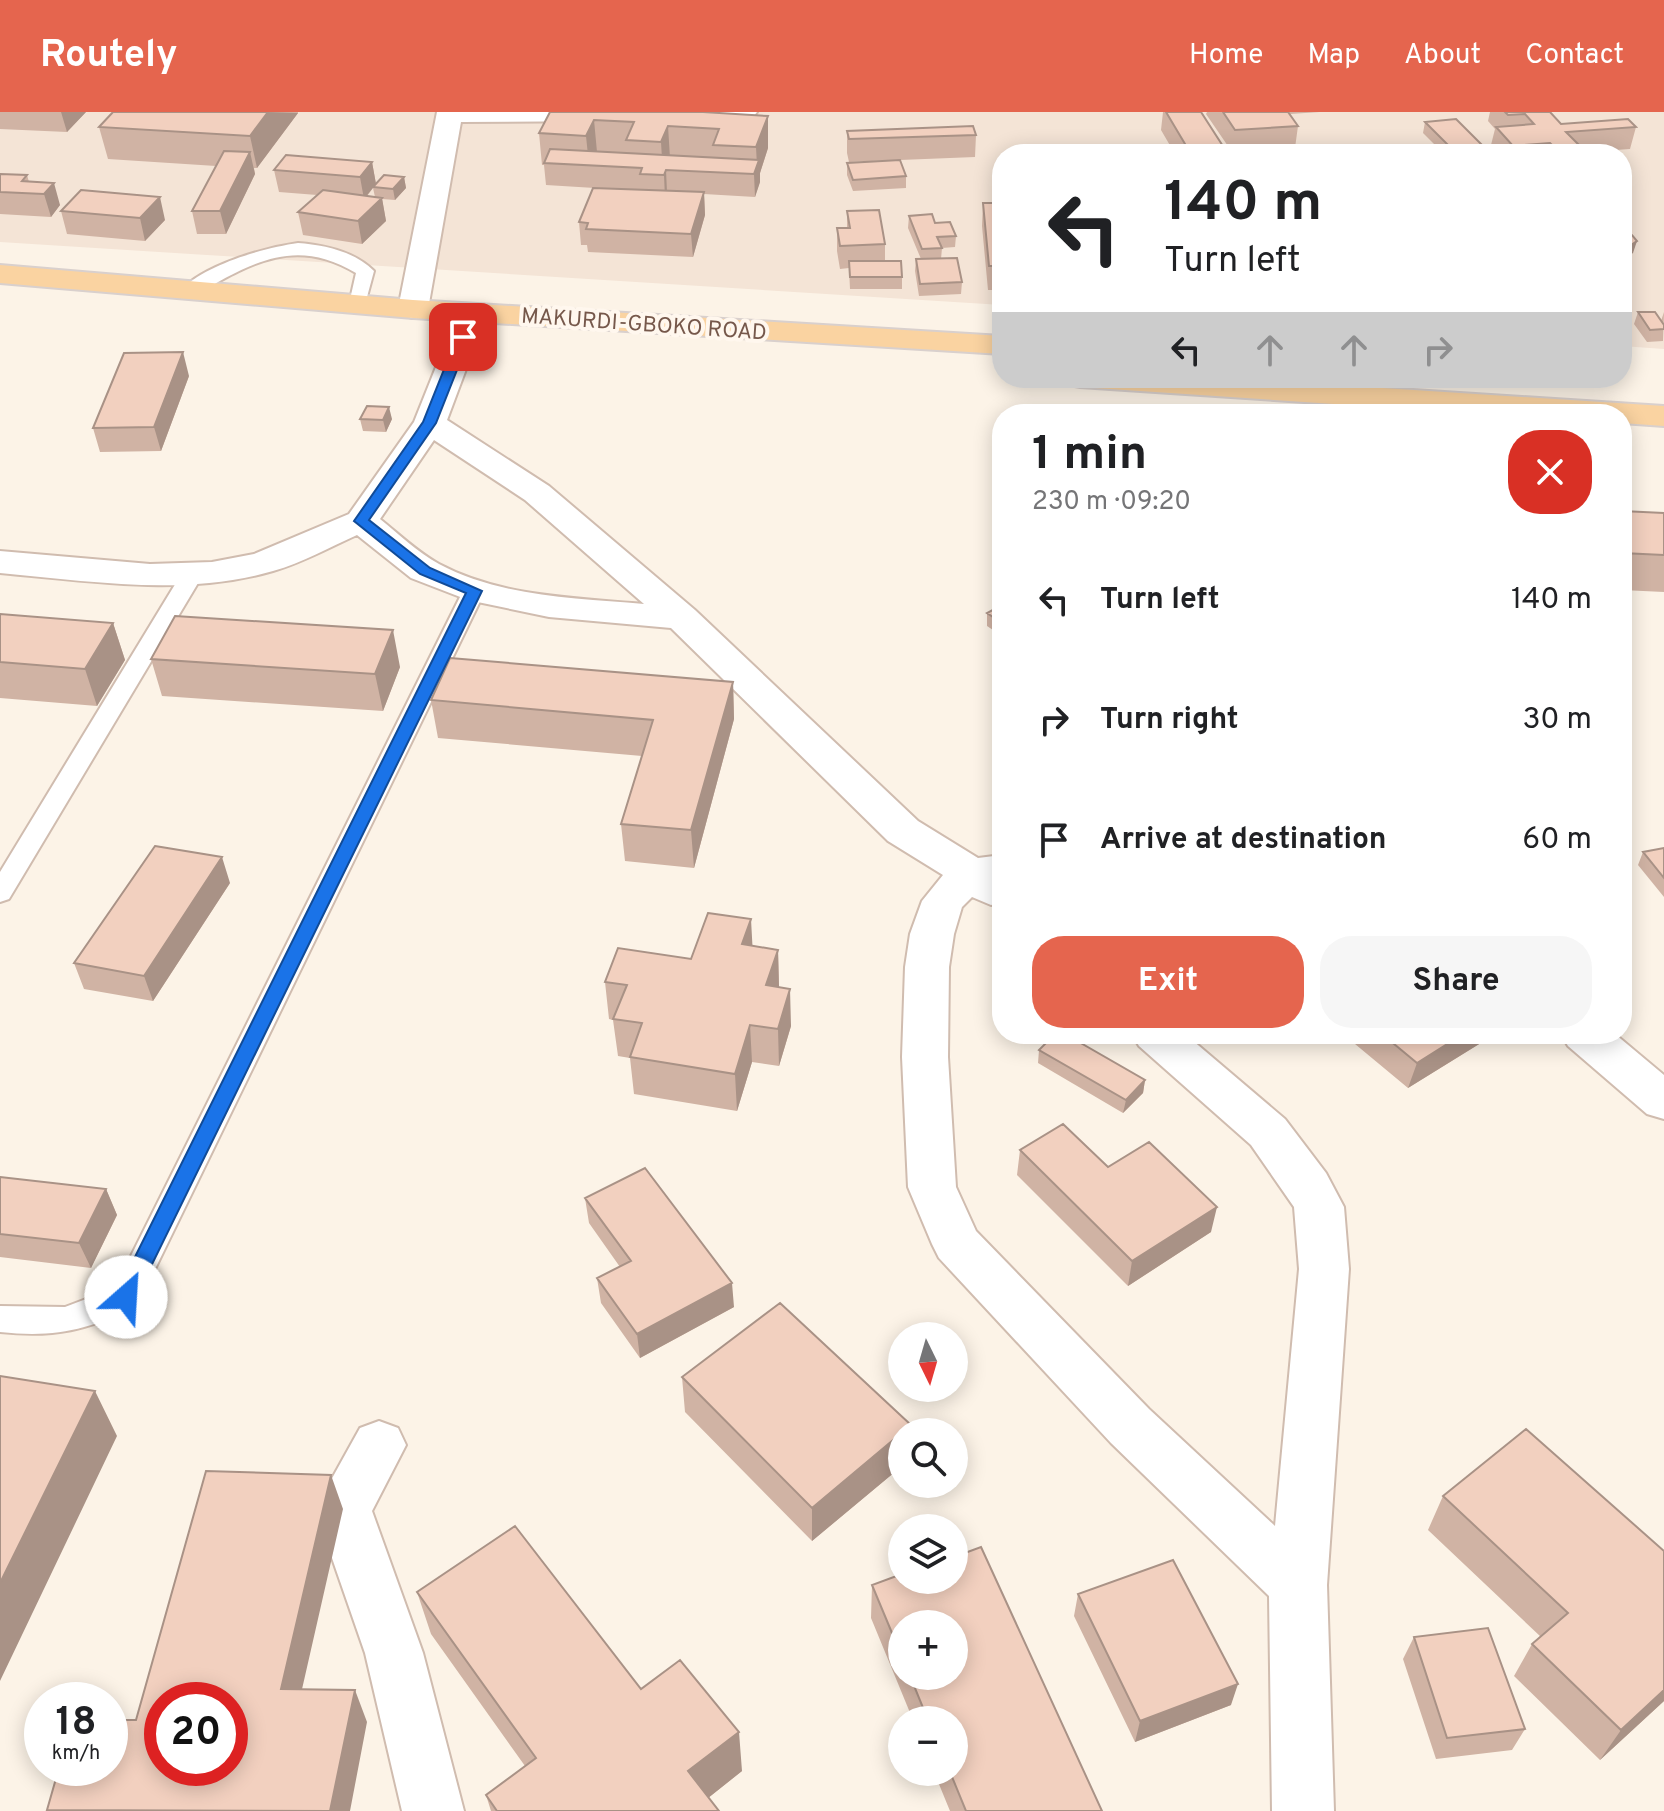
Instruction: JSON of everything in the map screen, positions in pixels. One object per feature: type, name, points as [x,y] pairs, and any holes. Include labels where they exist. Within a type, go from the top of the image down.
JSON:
[{"type":"main road","name":"MAKURDI-GBOKO ROAD","points":[[0,274],[413,309],[992,344]]},
{"type":"main road","points":[[0,302],[992,372]]},
{"type":"main road","points":[[1632,386],[1664,388]]},
{"type":"main road","points":[[1234,388],[1480,404]]},
{"type":"main road","points":[[1632,414],[1664,416]]},
{"type":"street","points":[[413,309],[450,113],[744,112]]},
{"type":"street","points":[[0,562],[150,575],[212,573],[264,563],[361,521],[430,423],[463,337]]},
{"type":"street","points":[[430,423],[537,493],[682,618],[903,831],[992,881]]},
{"type":"street","points":[[361,521],[425,571],[474,591],[515,600],[682,618]]},
{"type":"street","points":[[992,881],[943,901],[932,934],[927,967],[925,1057],[932,1187],[957,1244],[1130,1426],[1298,1585]]},
{"type":"street","points":[[1167,1044],[1268,1132],[1309,1187],[1319,1207],[1324,1269],[1298,1585],[1303,1811]]},
{"type":"street","points":[[1596,1044],[1664,1101]]},
{"type":"street","points":[[379,1445],[343,1509],[394,1653],[433,1811]]},
{"type":"lane","points":[[189,291],[245,259],[279,249],[318,251],[348,258],[365,271],[358,304]]},
{"type":"lane","points":[[0,893],[193,573]]},
{"type":"lane","points":[[0,1319],[40,1324],[86,1317],[126,1297],[474,591]]},
{"type":"shaded area","points":[[0,112],[1664,112],[1664,349],[1632,347],[1632,144],[992,144],[992,304],[0,242]]},
{"type":"building","points":[[113,112],[268,112],[250,136],[99,127]]},
{"type":"building","points":[[550,112],[703,112],[768,116],[756,147],[713,145],[719,129],[668,126],[661,142],[626,140],[634,122],[594,120],[586,136],[539,133]]},
{"type":"building","points":[[1166,112],[1201,112],[1222,144],[1185,144]]},
{"type":"building","points":[[1223,112],[1288,112],[1298,126],[1235,130]]},
{"type":"building","points":[[1505,112],[1550,112],[1561,124],[1628,119],[1636,127],[1566,132],[1578,144],[1511,144],[1496,127],[1534,124],[1525,114],[1508,115]]},
{"type":"building","points":[[1456,119],[1481,144],[1447,144],[1425,122]]},
{"type":"building","points":[[973,126],[976,135],[849,139],[847,131]]},
{"type":"building","points":[[550,149],[759,160],[754,174],[666,170],[664,175],[640,174],[642,168],[544,163]]},
{"type":"building","points":[[224,151],[250,152],[220,211],[192,211]]},
{"type":"building","points":[[286,155],[372,162],[360,177],[274,170]]},
{"type":"building","points":[[900,160],[906,176],[853,180],[847,163]]},
{"type":"building","points":[[0,174],[27,175],[22,181],[54,183],[44,194],[0,192]]},
{"type":"building","points":[[384,175],[404,177],[393,189],[373,187]]},
{"type":"building","points":[[593,188],[704,192],[691,234],[586,229],[588,223],[579,222]]},
{"type":"building","points":[[81,190],[160,197],[140,218],[61,211]]},
{"type":"building","points":[[323,190],[382,198],[358,221],[298,212]]},
{"type":"building","points":[[983,203],[992,203],[992,266],[989,266]]},
{"type":"building","points":[[879,210],[885,244],[840,246],[837,228],[850,228],[847,211]]},
{"type":"building","points":[[932,214],[935,223],[950,222],[956,236],[937,237],[942,248],[922,249],[909,216]]},
{"type":"building","points":[[957,258],[962,282],[920,284],[916,259]]},
{"type":"building","points":[[849,261],[901,261],[902,277],[850,277]]},
{"type":"building","points":[[1638,312],[1655,312],[1664,329],[1650,330]]},
{"type":"building","points":[[183,352],[154,427],[93,428],[124,353]]},
{"type":"building","points":[[367,406],[389,407],[383,420],[360,419]]},
{"type":"building","points":[[1632,511],[1664,513],[1664,555],[1632,553]]},
{"type":"building","points":[[0,614],[113,623],[85,669],[0,662]]},
{"type":"building","points":[[175,616],[393,630],[375,674],[151,659]]},
{"type":"building","points":[[450,658],[733,682],[691,830],[621,824],[653,720],[431,700]]},
{"type":"building","points":[[155,846],[222,857],[144,976],[74,963]]},
{"type":"building","points":[[1664,848],[1664,878],[1643,852]]},
{"type":"building","points":[[708,913],[751,919],[742,944],[778,950],[766,985],[790,989],[778,1029],[750,1025],[735,1074],[630,1057],[642,1023],[613,1019],[627,985],[605,982],[618,948],[691,959]]},
{"type":"building","points":[[1045,1044],[1082,1044],[1145,1080],[1126,1100],[1039,1050]]},
{"type":"building","points":[[1394,1044],[1447,1044],[1417,1063]]},
{"type":"building","points":[[1063,1124],[1108,1167],[1149,1142],[1217,1207],[1132,1261],[1020,1150]]},
{"type":"building","points":[[645,1168],[732,1283],[637,1334],[597,1278],[631,1261],[585,1198]]},
{"type":"building","points":[[0,1177],[106,1189],[79,1243],[0,1234]]},
{"type":"building","points":[[780,1303],[903,1418],[888,1418],[888,1444],[812,1508],[682,1377]]},
{"type":"building","points":[[0,1376],[95,1391],[0,1583]]},
{"type":"building","points":[[1526,1429],[1664,1551],[1664,1690],[1621,1730],[1532,1644],[1568,1613],[1443,1496]]},
{"type":"building","points":[[206,1471],[331,1475],[281,1689],[355,1690],[330,1811],[47,1810],[54,1786],[128,1786],[128,1720],[136,1720],[144,1692],[144,1786],[248,1786],[248,1682],[147,1682]]},
{"type":"building","points":[[515,1526],[641,1689],[680,1660],[739,1732],[688,1771],[719,1811],[497,1811],[486,1795],[536,1758],[417,1592]]},
{"type":"building","points":[[981,1547],[1102,1811],[966,1811],[956,1786],[968,1786],[968,1706],[922,1706],[916,1690],[968,1690],[968,1610],[888,1610],[888,1623],[872,1585],[888,1579],[888,1594],[968,1594],[968,1552]]},
{"type":"building","points":[[1173,1560],[1238,1684],[1140,1721],[1078,1594]]},
{"type":"building","points":[[1488,1628],[1525,1729],[1447,1738],[1414,1637]]},
{"type":"route","points":[[126,1297],[474,591],[425,571],[361,521],[430,423],[463,337]]}]
